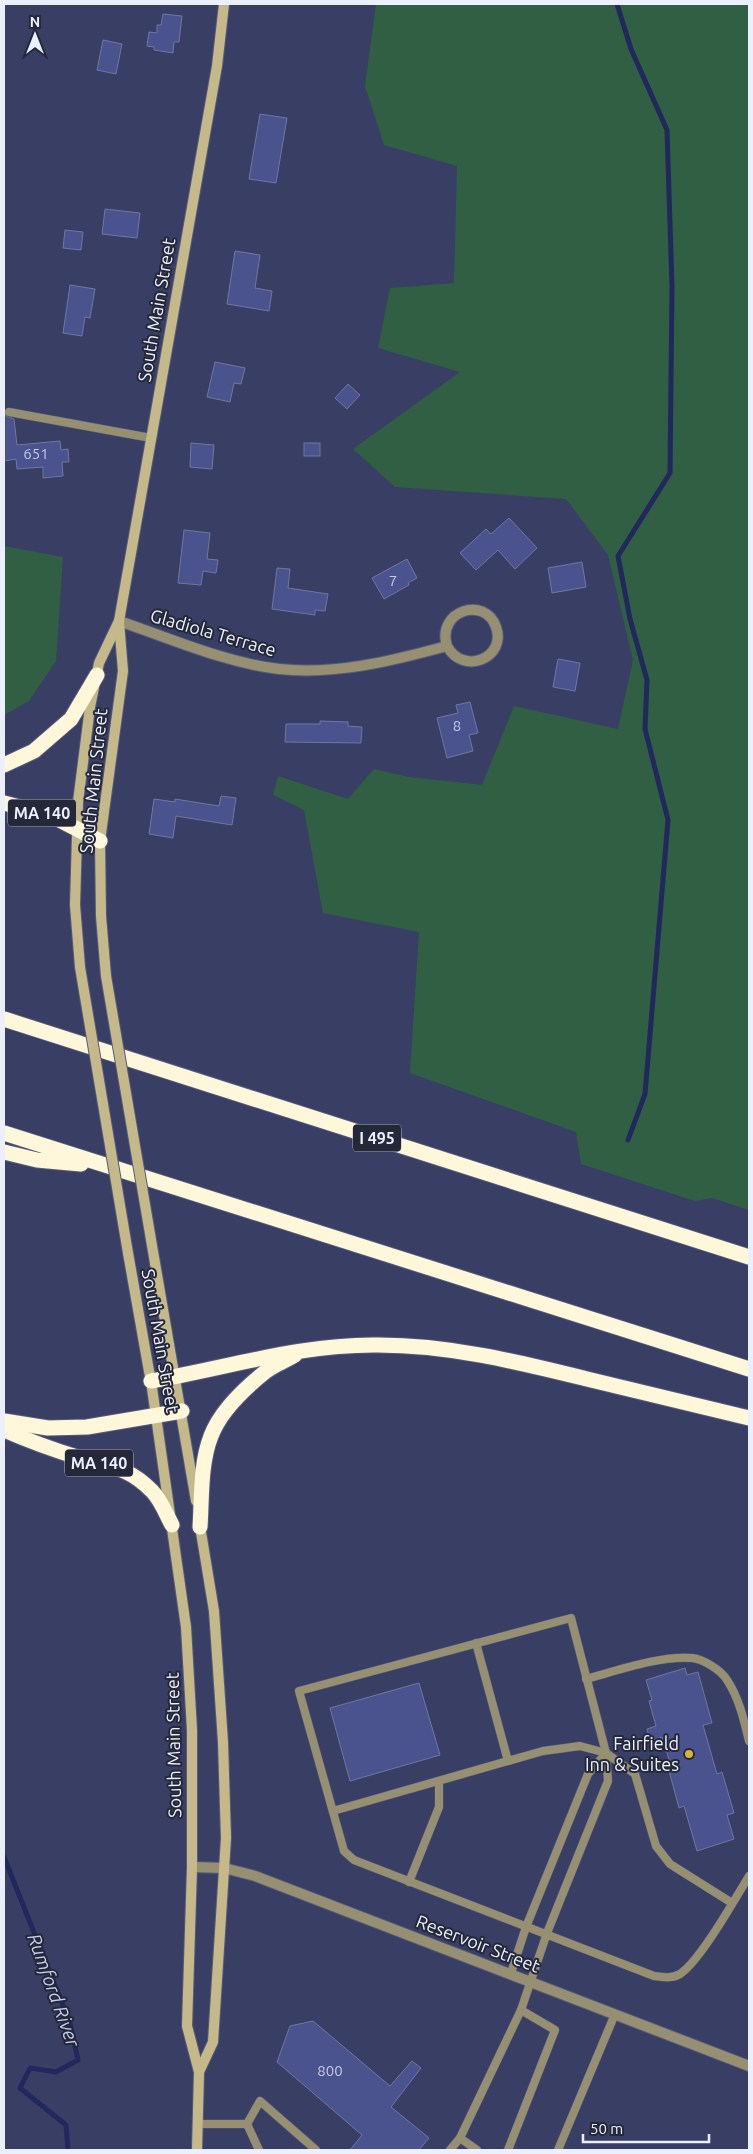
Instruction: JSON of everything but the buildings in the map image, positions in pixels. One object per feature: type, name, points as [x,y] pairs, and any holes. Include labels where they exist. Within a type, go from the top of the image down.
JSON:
[{"type":"highway","points":[[4,765],[34,751],[71,719],[97,674]]},
{"type":"highway","name":"MA 140","points":[[4,803],[50,815],[100,841]]},
{"type":"highway","name":"I 495","points":[[4,1019],[749,1257]]},
{"type":"highway","points":[[4,1133],[749,1370]]},
{"type":"highway","points":[[4,1152],[37,1160],[113,1168]]},
{"type":"highway","points":[[151,1381],[284,1352],[378,1345],[428,1347],[490,1355],[749,1418]]},
{"type":"highway","points":[[200,1527],[205,1462],[211,1435],[223,1414],[266,1371],[306,1350]]},
{"type":"highway","points":[[4,1421],[48,1428],[87,1427],[182,1411]]},
{"type":"highway","name":"MA 140","points":[[4,1430],[32,1443],[89,1461],[123,1469],[139,1479],[154,1493],[172,1525]]},
{"type":"main road","name":"South Main Street","points":[[197,2150],[198,2072],[187,2026],[192,1867],[192,1730],[186,1627],[151,1381],[80,967],[75,904],[78,802],[90,707],[99,663],[118,622],[217,66],[224,4]]},
{"type":"main road","name":"South Main Street","points":[[118,622],[123,671],[100,841],[101,916],[106,976],[182,1411],[214,1611],[222,1724],[226,1838],[224,1868],[212,2042],[198,2072]]},
{"type":"street","points":[[464,610],[476,610],[486,614],[496,627],[497,639],[494,650],[480,660],[469,662],[458,659],[447,646],[445,635],[447,624],[454,615],[464,610]]},
{"type":"street","name":"Gladiola Terrace","points":[[118,622],[228,658],[279,669],[308,670],[360,667],[447,646]]},
{"type":"street","name":"Reservoir Street","points":[[192,1867],[224,1868],[255,1876],[749,2066]]},
{"type":"lane","points":[[9,412],[151,438]]},
{"type":"lane","points":[[450,2150],[460,2138],[521,2010],[547,1933],[608,1780],[606,1753],[571,1618],[299,1691],[344,1851],[354,1860],[526,1927],[547,1933],[654,1976],[666,1978],[679,1974],[693,1962],[749,1876]]},
{"type":"lane","points":[[476,1643],[508,1761]]},
{"type":"lane","points":[[586,1678],[670,1658],[694,1658],[712,1666],[726,1678],[742,1713],[749,1741]]},
{"type":"lane","points":[[333,1811],[508,1761],[543,1752],[580,1746],[606,1753],[635,1774],[656,1846],[670,1864],[732,1903]]},
{"type":"lane","points":[[511,1973],[526,1927],[588,1774],[606,1753]]},
{"type":"lane","points":[[409,1882],[439,1807],[439,1781]]},
{"type":"lane","points":[[508,2150],[555,2030],[521,2010]]},
{"type":"lane","points":[[558,2150],[615,2014]]},
{"type":"lane","points":[[247,2124],[260,2101],[316,2150]]},
{"type":"lane","points":[[197,2124],[247,2124]]},
{"type":"lane","points":[[247,2124],[259,2150]]},
{"type":"lane","points":[[460,2138],[477,2150]]},
{"type":"green space","points":[[376,4],[749,4],[749,1210],[712,1198],[695,1201],[581,1164],[576,1132],[410,1073],[419,932],[323,913],[304,810],[273,795],[278,776],[348,799],[374,769],[409,777],[482,785],[514,706],[618,729],[633,660],[608,555],[566,499],[395,487],[353,449],[460,372],[378,348],[390,288],[454,283],[457,166],[384,145],[365,86]]},
{"type":"green space","points":[[4,546],[63,557],[56,661],[29,701],[4,715]]},
{"type":"waterway","points":[[617,4],[631,49],[667,130],[672,286],[670,473],[618,556],[630,619],[647,680],[645,729],[668,820],[645,1094],[628,1140]]},
{"type":"waterway","name":"Rumford River","points":[[4,1857],[70,2023],[78,2060],[56,2072],[30,2068],[20,2088],[66,2125],[68,2150]]},
{"type":"place","name":"Fairfield Inn & Suites","points":[[689,1754]]}]
